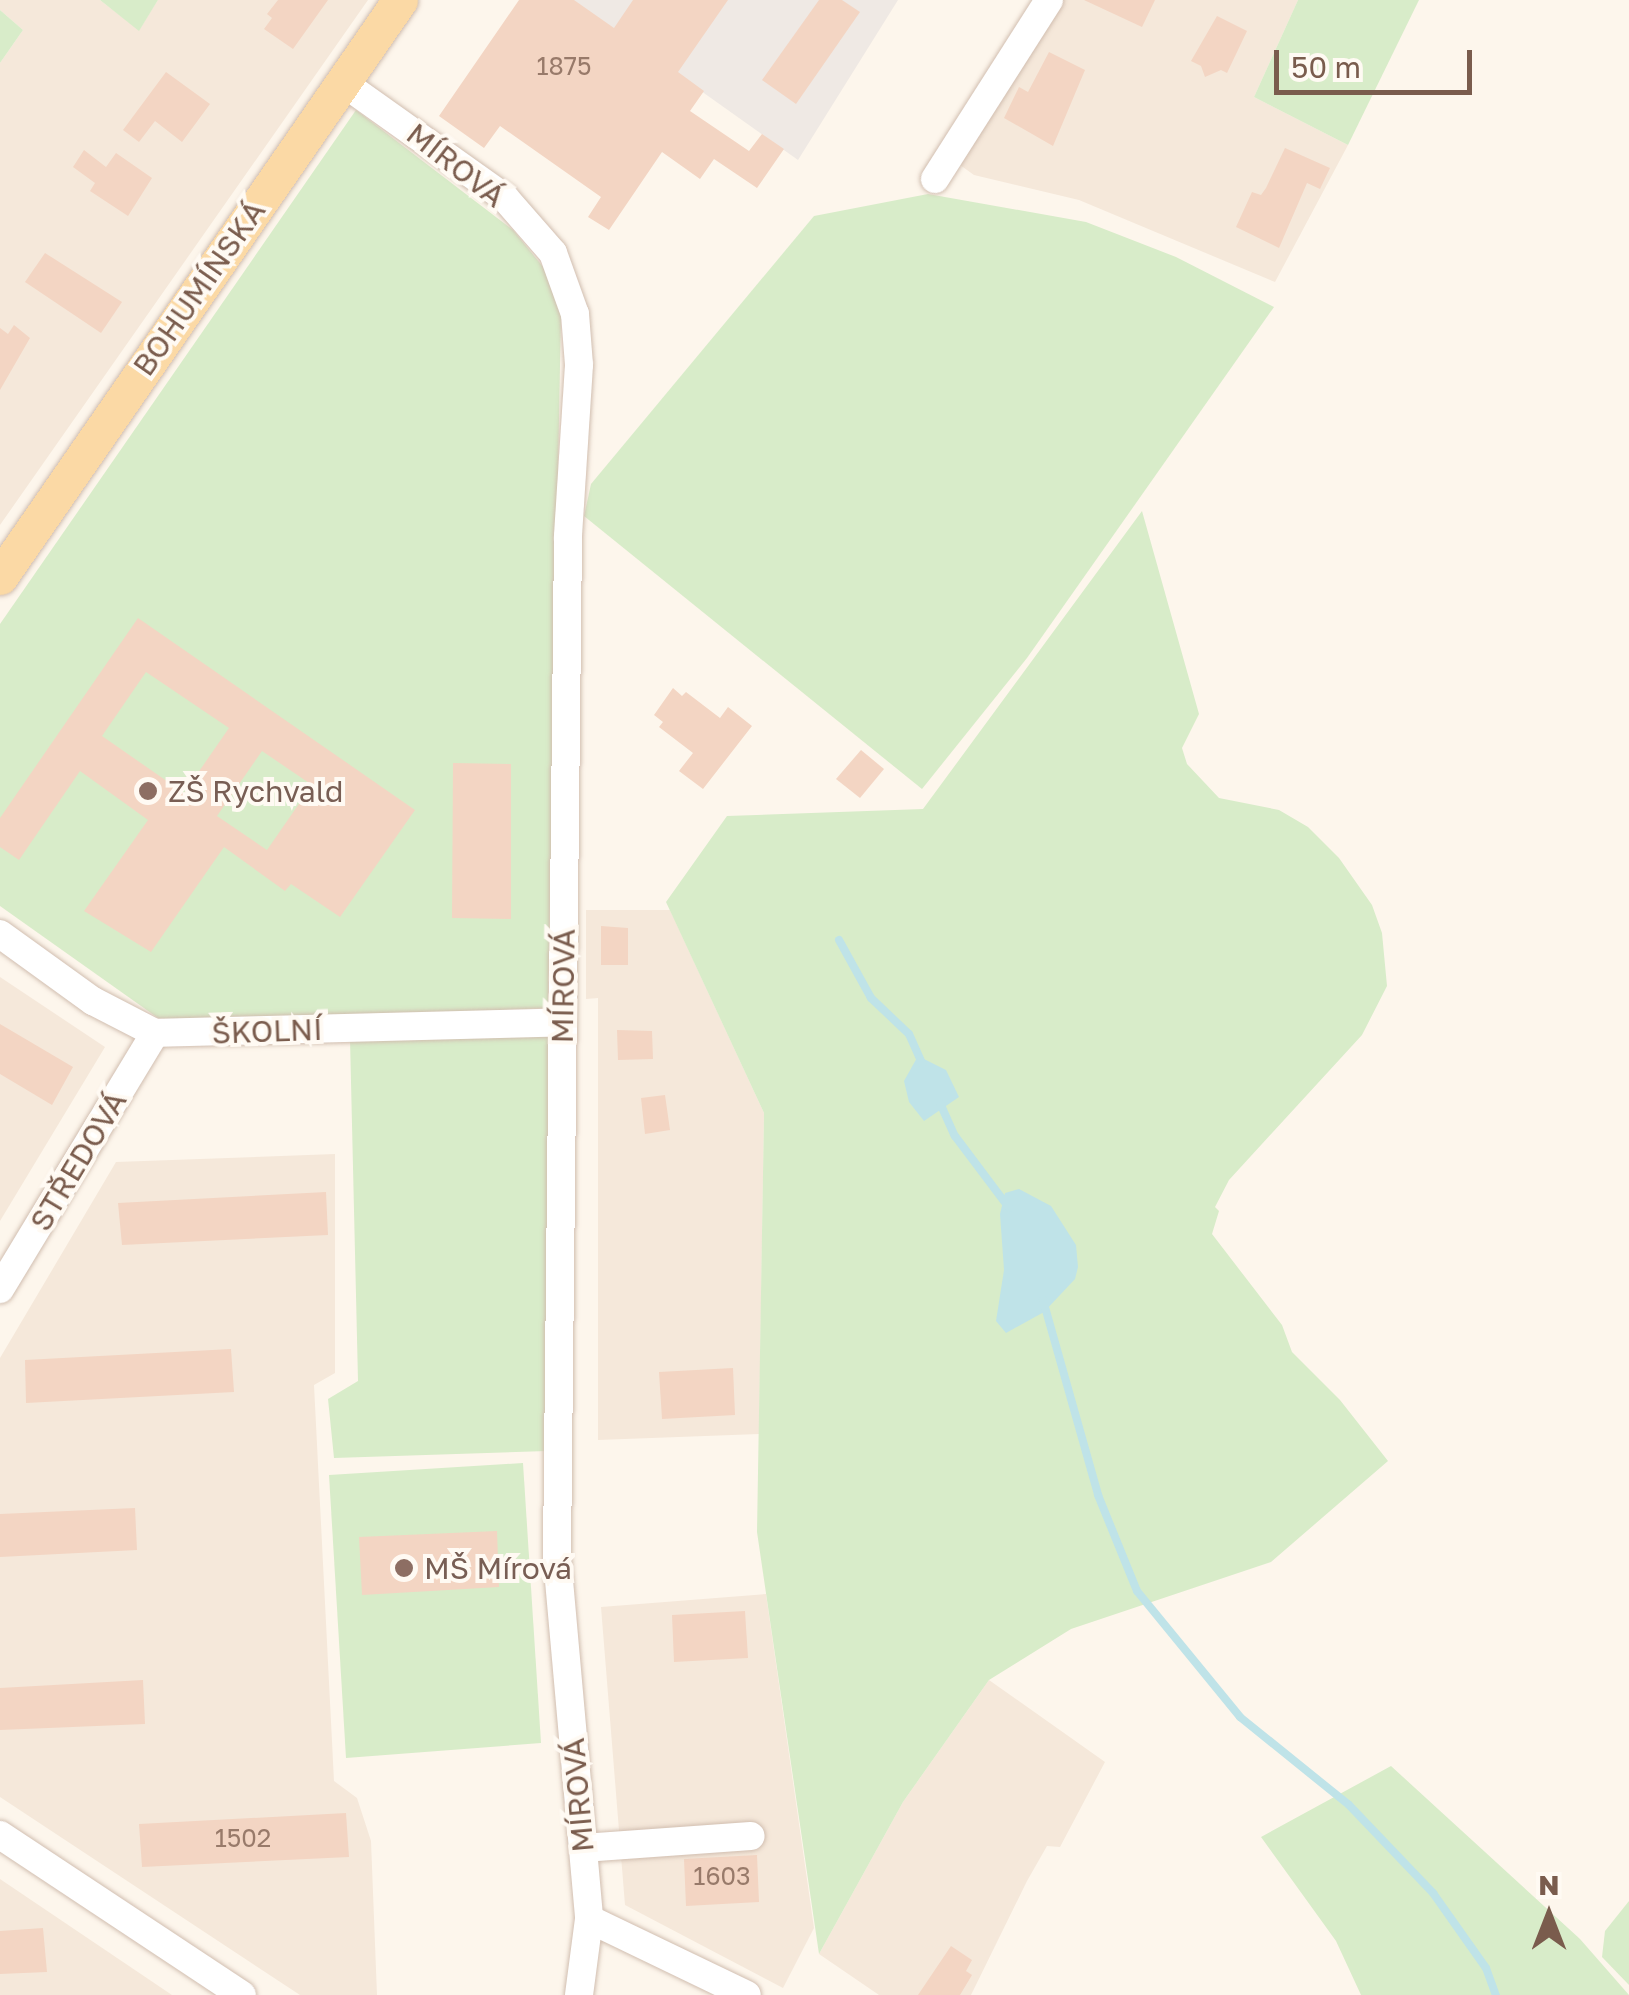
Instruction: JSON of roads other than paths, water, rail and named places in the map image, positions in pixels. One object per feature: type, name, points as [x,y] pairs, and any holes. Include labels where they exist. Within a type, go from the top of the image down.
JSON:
[{"type":"main road","name":"BOHUMÍNSKÁ","points":[[0,577],[400,0]]},
{"type":"street","points":[[934,179],[1049,0]]},
{"type":"street","name":"MÍROVÁ","points":[[342,82],[505,198],[553,253],[576,314],[580,365],[568,537],[557,1558],[589,1919],[579,1995]]},
{"type":"street","name":"ŠKOLNÍ","points":[[0,934],[93,1001],[155,1033],[563,1022]]},
{"type":"street","name":"STŘEDOVÁ","points":[[0,1288],[155,1033]]},
{"type":"street","points":[[0,1836],[242,1995]]},
{"type":"street","points":[[583,1848],[752,1836]]},
{"type":"street","points":[[589,1919],[747,1995]]},
{"type":"water","points":[[918,1056],[946,1070],[959,1097],[924,1121],[909,1102],[904,1081]]},
{"type":"water","points":[[1019,1189],[1051,1206],[1076,1245],[1078,1267],[1075,1279],[1044,1312],[1006,1333],[996,1321],[1004,1270],[1000,1214],[1005,1193]]},
{"type":"waterway","points":[[839,940],[871,998],[909,1034],[922,1063]]},
{"type":"waterway","points":[[940,1103],[955,1136],[1009,1208]]},
{"type":"waterway","points":[[1043,1300],[1098,1495],[1137,1591],[1240,1717],[1349,1805],[1433,1893],[1486,1968],[1496,1995]]},
{"type":"place","name":"ZŠ Rychvald","points":[[148,791]]},
{"type":"place","name":"MŠ Mírová","points":[[404,1568]]}]
